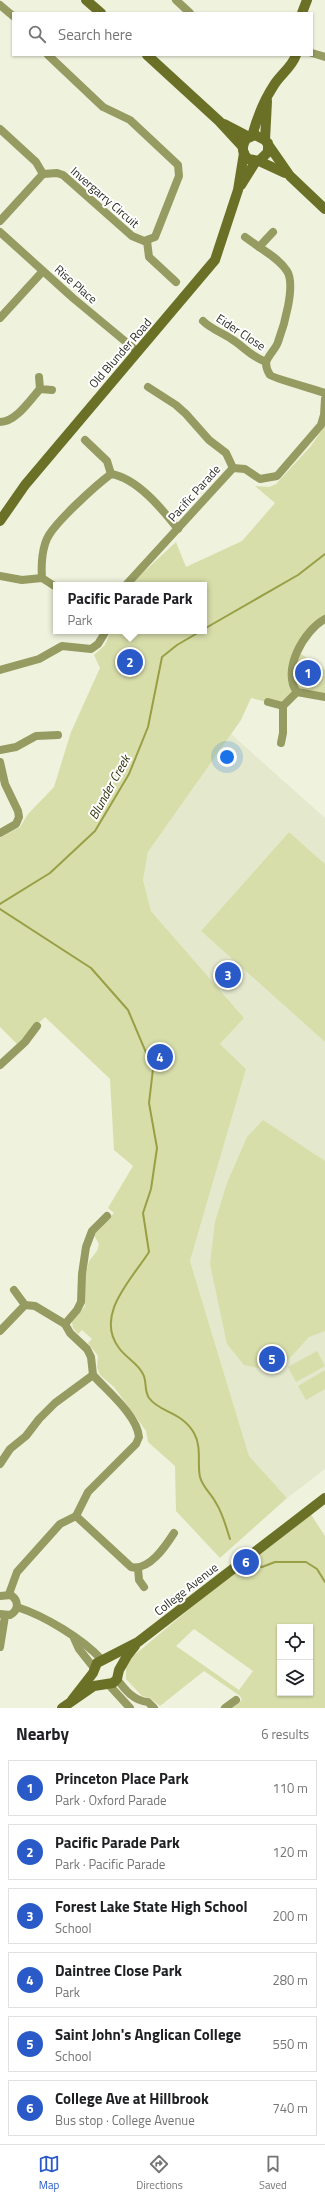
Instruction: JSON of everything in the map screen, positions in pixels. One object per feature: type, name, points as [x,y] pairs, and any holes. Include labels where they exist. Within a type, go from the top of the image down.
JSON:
[{"type":"main road","points":[[86,0],[100,12]]},
{"type":"main road","points":[[302,12],[307,0]]},
{"type":"main road","points":[[148,56],[219,121],[243,150],[248,159],[257,161],[290,176]]},
{"type":"main road","points":[[243,150],[273,86],[291,65],[296,56]]},
{"type":"main road","points":[[257,161],[266,156],[267,101]]},
{"type":"main road","points":[[219,121],[250,136],[259,136],[267,142],[290,176],[325,209]]},
{"type":"main road","name":"Old Blunder Road","points":[[0,522],[25,485],[215,260],[238,190],[243,150]]},
{"type":"main road","name":"Old Blunder Road","points":[[238,190],[257,161]]},
{"type":"main road","name":"College Avenue","points":[[72,1700],[94,1670],[104,1660],[138,1642],[325,1498]]},
{"type":"main road","name":"College Avenue","points":[[62,1708],[94,1686],[112,1680],[138,1642]]},
{"type":"main road","points":[[94,1670],[95,1679],[112,1680],[115,1663],[104,1660]]},
{"type":"street","points":[[176,0],[189,12]]},
{"type":"street","points":[[0,5],[12,15]]},
{"type":"street","points":[[313,53],[325,57]]},
{"type":"street","name":"Invergarry Circuit","points":[[43,174],[57,173],[62,175],[137,240],[146,241],[153,239],[159,232],[179,176],[178,165],[130,120],[103,107],[49,56]]},
{"type":"street","points":[[0,129],[36,162],[43,174],[0,221]]},
{"type":"street","name":"Rise Place","points":[[0,232],[43,271],[138,352]]},
{"type":"street","points":[[259,247],[273,232]]},
{"type":"street","points":[[245,237],[280,262],[287,270],[290,278],[291,289],[278,342],[266,362],[271,376],[325,393]]},
{"type":"street","points":[[146,241],[149,257],[176,282]]},
{"type":"street","points":[[0,318],[43,271]]},
{"type":"street","name":"Eider Close","points":[[203,322],[211,329],[230,338],[251,356],[266,362]]},
{"type":"street","points":[[0,422],[5,422],[15,416],[40,389],[39,377]]},
{"type":"street","points":[[148,387],[176,405],[186,414],[209,440],[226,453],[233,468]]},
{"type":"street","points":[[40,389],[52,390]]},
{"type":"street","name":"Pacific Parade","points":[[129,582],[233,468],[245,470],[260,479],[277,476],[321,425],[324,415],[325,399]]},
{"type":"street","points":[[85,440],[107,461],[111,474]]},
{"type":"street","points":[[111,474],[127,480],[159,505],[178,529]]},
{"type":"street","points":[[42,578],[46,542],[49,534],[79,502],[111,474]]},
{"type":"street","points":[[0,576],[22,580],[42,578],[53,585]]},
{"type":"street","points":[[325,619],[309,632],[298,652],[291,676],[293,686],[298,692],[325,697]]},
{"type":"street","points":[[0,670],[39,659],[62,646],[91,649],[98,644],[104,634]]},
{"type":"street","points":[[280,743],[283,733],[283,706],[298,692]]},
{"type":"street","points":[[268,702],[283,706]]},
{"type":"street","points":[[0,833],[16,824],[19,817],[18,811],[5,784],[0,761],[0,750],[16,746],[36,736],[58,735]]},
{"type":"street","points":[[0,1065],[25,1042],[37,1026]]},
{"type":"street","points":[[65,1324],[77,1310],[81,1302],[82,1274],[86,1247],[92,1231],[106,1216]]},
{"type":"street","points":[[9,1594],[17,1572],[60,1524],[76,1516],[88,1492],[136,1444],[139,1437],[136,1425],[111,1393],[93,1375],[92,1357],[87,1349],[70,1333],[65,1324],[35,1306],[25,1305],[14,1290]]},
{"type":"street","points":[[0,1331],[25,1305]]},
{"type":"street","points":[[0,1464],[10,1449],[26,1436],[39,1419],[55,1403],[93,1375]]},
{"type":"street","points":[[76,1516],[131,1567],[144,1567],[165,1548],[174,1533]]},
{"type":"street","points":[[138,1568],[138,1580],[144,1587]]},
{"type":"street","points":[[0,1596],[9,1594]]},
{"type":"street","points":[[0,1647],[2,1615],[13,1614],[17,1607],[16,1600],[9,1594]]},
{"type":"street","points":[[17,1607],[28,1611],[74,1638],[85,1642],[104,1660]]},
{"type":"street","points":[[74,1638],[79,1649],[94,1670]]},
{"type":"street","points":[[112,1680],[132,1696],[141,1702],[148,1702],[154,1708]]},
{"type":"street","points":[[112,1680],[130,1708]]},
{"type":"street","points":[[225,1708],[236,1700]]},
{"type":"street","points":[[135,1708],[141,1702]]},
{"type":"shaded area","points":[[231,734],[325,818],[325,864],[289,832],[201,931],[325,1042],[325,1469],[287,1498],[249,1456],[190,1261],[246,1069],[220,1044],[244,1018],[151,911],[143,880],[148,852]]},
{"type":"green space","points":[[325,426],[325,619],[298,652],[325,670],[325,697],[297,692],[283,706],[251,698],[241,720],[148,852],[143,880],[151,911],[244,1018],[220,1044],[246,1069],[190,1261],[249,1456],[287,1498],[220,1558],[176,1511],[175,1466],[148,1442],[146,1431],[114,1387],[100,1375],[97,1367],[98,1356],[88,1343],[92,1339],[82,1330],[78,1334],[73,1328],[72,1322],[85,1306],[85,1277],[89,1261],[97,1251],[99,1244],[94,1235],[114,1213],[108,1208],[133,1166],[114,1150],[110,1079],[45,1017],[17,1044],[0,1027],[0,838],[20,827],[28,814],[54,787],[71,732],[100,668],[94,655],[105,645],[110,634],[207,634],[207,582],[133,582],[176,542],[186,567],[242,541],[275,503],[255,486],[269,487],[276,484],[310,447]]},
{"type":"green space","points":[[289,832],[325,864],[325,1042],[201,931]]},
{"type":"green space","points":[[263,1120],[325,1161],[325,1331],[309,1337],[277,1372],[244,1365],[227,1344],[210,1264],[215,1222],[227,1183],[247,1137]]},
{"type":"green space","points":[[317,1351],[325,1366],[296,1382],[288,1367]]},
{"type":"green space","points":[[325,1370],[325,1389],[306,1400],[298,1386]]},
{"type":"green space","points":[[308,1510],[325,1536],[325,1708],[232,1708],[242,1700],[240,1696],[204,1671],[160,1706],[150,1698],[142,1696],[126,1679],[126,1666],[132,1657]],"holes":[[[194,1629],[253,1671],[239,1690],[176,1646]]]},
{"type":"waterway","name":"Blunder Creek","points":[[207,627],[298,575],[325,554]]},
{"type":"waterway","name":"Blunder Creek","points":[[0,904],[50,873],[95,831],[129,774],[148,727],[162,657],[177,645],[196,634]]},
{"type":"waterway","points":[[0,909],[91,968],[128,1010],[153,1069],[149,1103],[157,1148],[151,1189],[143,1213],[149,1252],[118,1298],[113,1310],[111,1323],[112,1336],[122,1352],[141,1370],[149,1398],[159,1407],[183,1420],[194,1433],[199,1450],[200,1477],[221,1512],[230,1539]]},
{"type":"waterway","points":[[250,1562],[262,1567],[275,1562],[306,1562],[317,1569],[325,1582]]},
{"type":"place","name":"Pacific Parade Park","points":[[130,662]]},
{"type":"place","name":"Princeton Place Park","points":[[308,673]]},
{"type":"place","name":"Forest Lake State High School","points":[[228,975]]},
{"type":"place","name":"Daintree Close Park","points":[[160,1057]]},
{"type":"place","name":"Saint John's Anglican College","points":[[272,1359]]},
{"type":"place","name":"College Ave at Hillbrook","points":[[246,1562]]}]
